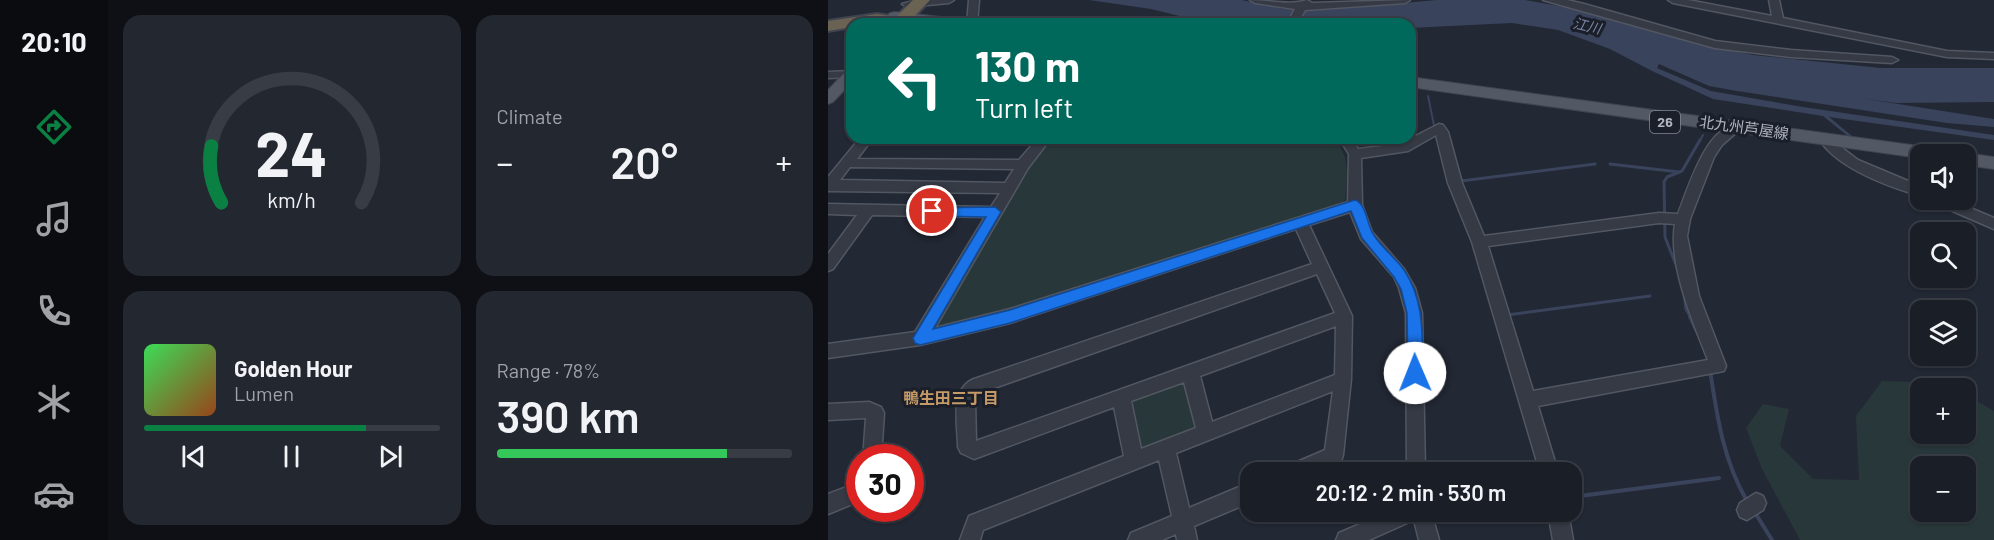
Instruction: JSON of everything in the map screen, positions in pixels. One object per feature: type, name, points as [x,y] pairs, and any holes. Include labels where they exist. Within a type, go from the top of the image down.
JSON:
[{"type":"highway","points":[[884,18],[903,13]]},
{"type":"highway","points":[[828,24],[846,23]]},
{"type":"main road","points":[[903,13],[934,18]]},
{"type":"main road","points":[[828,86],[844,74]]},
{"type":"main road","points":[[828,99],[844,74]]},
{"type":"main road","name":"北九州芦屋線","points":[[1416,83],[1827,142],[1910,157]]},
{"type":"main road","name":"北九州芦屋線","points":[[1416,89],[1732,132],[1910,151]]},
{"type":"main road","points":[[1976,161],[1994,163]]},
{"type":"main road","points":[[1976,167],[1994,169]]},
{"type":"street","points":[[903,13],[949,0]]},
{"type":"street","points":[[972,18],[974,0]]},
{"type":"street","points":[[1255,0],[1296,16],[1405,0]]},
{"type":"street","points":[[1296,16],[1312,0]]},
{"type":"street","points":[[1548,0],[1581,7],[1689,39],[1727,46],[1892,60],[1878,40]]},
{"type":"street","points":[[1673,0],[1947,54],[1994,56]]},
{"type":"street","points":[[1774,0],[1778,21]]},
{"type":"street","points":[[1416,141],[1440,128],[1455,183],[1479,242],[1546,462]]},
{"type":"street","points":[[1527,400],[1718,366],[1691,296],[1680,236],[1683,219],[1708,156],[1718,142],[1732,132]]},
{"type":"street","points":[[1827,142],[1841,156],[1910,187]]},
{"type":"street","points":[[828,185],[862,144]]},
{"type":"street","points":[[920,338],[1023,165],[1040,144]]},
{"type":"street","points":[[1349,144],[1355,154],[1355,205],[1366,235],[1399,273],[1407,288],[1414,313],[1416,462]]},
{"type":"street","points":[[1355,154],[1403,148],[1410,144]]},
{"type":"street","points":[[848,163],[1023,165]]},
{"type":"street","points":[[828,185],[1009,188]]},
{"type":"street","points":[[828,351],[920,338],[1010,316],[1355,205]]},
{"type":"street","points":[[828,209],[995,212]]},
{"type":"street","points":[[828,265],[868,210]]},
{"type":"street","points":[[1962,210],[1994,224]]},
{"type":"street","points":[[1479,242],[1659,218],[1683,219]]},
{"type":"street","points":[[1300,222],[1344,316],[1343,379],[1334,455],[1318,462]]},
{"type":"street","points":[[1320,267],[974,387],[966,395],[968,447],[974,450],[1344,316]]},
{"type":"street","points":[[1190,372],[1206,431]]},
{"type":"street","points":[[970,540],[975,522],[1343,379]]},
{"type":"street","points":[[1121,397],[1134,460]]},
{"type":"street","points":[[828,412],[869,410],[875,412],[873,444]]},
{"type":"street","points":[[1165,447],[1185,531]]},
{"type":"street","points":[[828,504],[846,497]]},
{"type":"street","points":[[1138,540],[1185,531],[1240,498]]},
{"type":"street","points":[[1346,540],[1387,522]]},
{"type":"street","points":[[1424,522],[1429,540]]},
{"type":"street","points":[[1560,522],[1563,540]]},
{"type":"shaded area","points":[[1045,144],[1338,144],[1345,160],[1347,175],[1345,200],[1341,204],[1003,312],[932,329],[1027,164]]},
{"type":"shaded area","points":[[1187,377],[1201,429],[1137,454],[1126,400]]},
{"type":"shaded area","points":[[1882,381],[1910,382],[1910,444],[1976,444],[1976,400],[1994,411],[1994,540],[1800,540],[1762,469],[1746,428],[1763,404],[1789,409],[1780,446],[1813,479],[1859,480],[1856,416]]},
{"type":"water","name":"江川","points":[[1089,0],[1242,0],[1284,9],[1309,11],[1437,0],[1525,0],[1587,11],[1704,45],[1753,55],[1881,68],[1994,68],[1994,102],[1896,103],[1860,98],[1994,119],[1994,127],[1947,123],[1737,91],[1709,86],[1659,64],[1657,68],[1711,91],[1994,135],[1994,140],[1829,117],[1852,136],[1849,137],[1823,116],[1713,99],[1610,49],[1558,30],[1512,23],[1416,28],[1416,18],[1188,18],[1151,9]]},
{"type":"waterway","points":[[1428,96],[1435,130]]},
{"type":"waterway","points":[[1699,142],[1703,135]]},
{"type":"waterway","points":[[1678,270],[1665,237],[1664,182],[1667,177],[1682,171],[1700,140]]},
{"type":"waterway","points":[[1461,181],[1595,164]]},
{"type":"waterway","points":[[1610,164],[1679,172]]},
{"type":"waterway","points":[[1684,294],[1686,309],[1691,318]]},
{"type":"waterway","points":[[1507,315],[1650,296]]},
{"type":"waterway","points":[[1690,317],[1700,338]]},
{"type":"waterway","points":[[1710,370],[1718,421],[1727,454],[1747,501]]},
{"type":"waterway","points":[[1582,496],[1719,478]]},
{"type":"waterway","points":[[1754,511],[1772,540]]},
{"type":"district","name":"鴨生田三丁目","points":[[951,398]]},
{"type":"route","points":[[932,211],[995,212],[920,338],[1010,316],[1355,205],[1366,235],[1399,273],[1407,288],[1414,313],[1415,373]]}]
